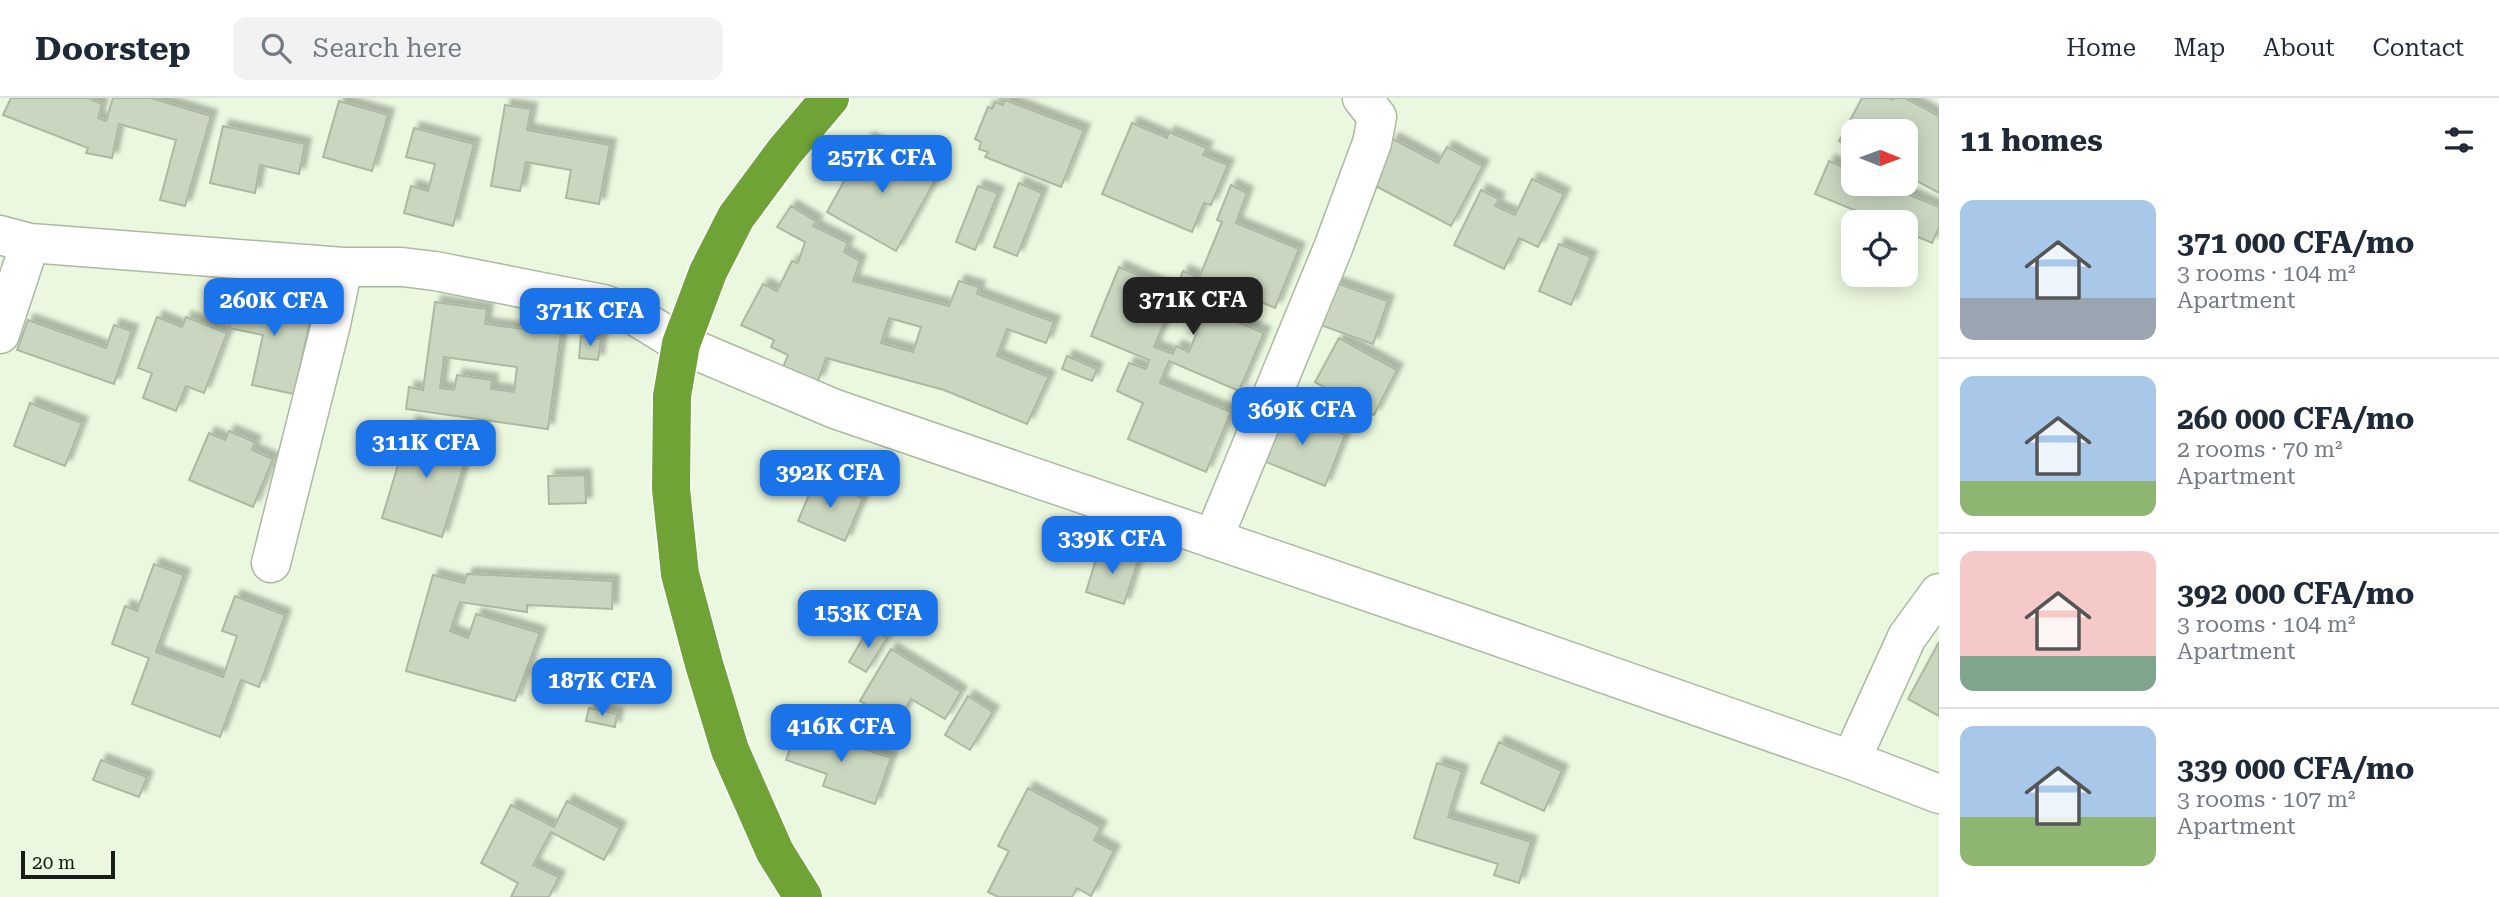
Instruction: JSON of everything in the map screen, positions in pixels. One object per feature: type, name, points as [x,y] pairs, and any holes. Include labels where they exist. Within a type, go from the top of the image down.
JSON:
[{"type":"highway","points":[[803,897],[775,852],[730,750],[680,574],[671,489],[672,396],[681,344],[708,272],[736,217],[785,150],[830,98]]},
{"type":"street","points":[[1213,539],[1333,248],[1372,143],[1377,117],[1362,98]]},
{"type":"street","points":[[0,334],[15,239],[343,267],[402,267],[603,304],[634,315],[681,344],[835,409],[1851,760],[1939,794]]},
{"type":"street","points":[[271,563],[343,267]]},
{"type":"street","points":[[1851,760],[1907,637],[1939,593]]},
{"type":"street","points":[[775,852],[787,897]]},
{"type":"building","points":[[11,98],[88,98],[102,104],[98,118],[106,121],[113,98],[151,98],[211,116],[185,206],[160,200],[176,140],[119,124],[112,158],[86,153],[88,148],[3,115]]},
{"type":"building","points":[[1862,98],[1905,98],[1939,116],[1939,193],[1918,182],[1918,119],[1851,119]]},
{"type":"building","points":[[1005,100],[1084,130],[1061,187],[985,157],[988,152],[979,149],[981,142],[975,139],[988,107],[992,109],[995,102],[1003,105]]},
{"type":"building","points":[[339,101],[388,115],[372,171],[323,157]]},
{"type":"building","points":[[505,105],[531,109],[527,130],[610,145],[599,204],[566,198],[571,170],[526,162],[520,191],[491,186]]},
{"type":"building","points":[[1132,123],[1167,138],[1169,132],[1207,148],[1203,155],[1228,165],[1211,205],[1204,203],[1192,232],[1102,194]]},
{"type":"building","points":[[223,126],[305,144],[299,174],[260,165],[255,193],[210,183]]},
{"type":"building","points":[[414,128],[474,144],[453,226],[404,213],[411,186],[428,191],[435,164],[406,157]]},
{"type":"building","points":[[868,138],[937,177],[896,251],[827,212]]},
{"type":"building","points":[[1393,139],[1438,163],[1447,147],[1483,166],[1451,226],[1370,183]]},
{"type":"building","points":[[1829,161],[1841,166],[1841,196],[1912,196],[1939,207],[1939,227],[1932,243],[1918,237],[1918,210],[1854,210],[1815,194]]},
{"type":"building","points":[[1532,179],[1564,194],[1538,247],[1519,238],[1504,269],[1454,245],[1481,190],[1499,199],[1495,206],[1515,215]]},
{"type":"building","points":[[1019,183],[1042,193],[1017,256],[994,247]]},
{"type":"building","points":[[1231,185],[1247,193],[1236,223],[1299,249],[1275,308],[1210,280],[1203,296],[1189,290],[1186,299],[1176,295],[1154,347],[1173,354],[1176,346],[1189,352],[1206,309],[1264,333],[1239,391],[1169,361],[1160,383],[1231,412],[1206,472],[1128,439],[1143,403],[1117,391],[1129,363],[1146,369],[1149,360],[1091,336],[1119,267],[1175,291],[1183,271],[1199,278],[1222,222],[1217,220]]},
{"type":"building","points":[[978,186],[998,193],[975,250],[956,242]]},
{"type":"building","points":[[791,206],[817,222],[813,226],[848,243],[844,252],[860,261],[853,281],[949,306],[959,281],[979,287],[977,294],[1054,322],[1046,343],[1007,329],[997,356],[1049,377],[1027,424],[944,390],[826,358],[818,381],[782,370],[788,355],[771,347],[774,340],[741,325],[763,284],[777,291],[792,261],[798,263],[805,242],[777,227]],"holes":[[[889,318],[921,327],[913,352],[881,343]]]},
{"type":"building","points":[[1559,244],[1591,257],[1571,305],[1539,291]]},
{"type":"building","points":[[1330,281],[1388,301],[1373,344],[1315,323]]},
{"type":"building","points":[[237,291],[313,308],[294,394],[252,385],[263,335],[229,328]]},
{"type":"building","points":[[435,302],[487,309],[485,324],[561,334],[548,429],[406,409],[409,387],[423,390]],"holes":[[[444,357],[517,367],[514,392],[491,389],[492,380],[457,375],[454,390],[440,388]]]},
{"type":"building","points":[[157,317],[182,327],[186,317],[227,333],[204,393],[186,386],[176,411],[143,398],[152,373],[138,368]]},
{"type":"building","points":[[28,320],[106,348],[114,325],[132,331],[114,384],[17,350]]},
{"type":"building","points":[[581,336],[601,339],[598,360],[579,358]]},
{"type":"building","points":[[1339,338],[1397,370],[1374,415],[1315,382]]},
{"type":"building","points":[[1067,356],[1097,369],[1092,381],[1062,369]]},
{"type":"building","points":[[30,403],[82,423],[65,466],[14,446]]},
{"type":"building","points":[[1279,408],[1345,435],[1325,486],[1259,459]]},
{"type":"building","points":[[411,422],[471,442],[442,537],[382,518]]},
{"type":"building","points":[[229,431],[255,442],[252,450],[273,459],[253,507],[189,480],[209,433],[225,440]]},
{"type":"building","points":[[585,475],[586,503],[549,504],[548,476]]},
{"type":"building","points":[[816,478],[863,498],[845,541],[798,521]]},
{"type":"building","points":[[1099,549],[1138,561],[1124,604],[1086,592]]},
{"type":"building","points":[[154,564],[184,575],[156,652],[223,677],[237,636],[222,631],[235,596],[285,615],[259,687],[241,680],[220,737],[132,704],[149,658],[112,644],[125,606],[137,611]]},
{"type":"building","points":[[467,574],[613,581],[612,609],[527,605],[527,612],[460,602],[450,631],[468,638],[476,614],[540,633],[515,701],[406,671],[433,575],[464,583]]},
{"type":"building","points":[[869,628],[887,638],[866,672],[849,662]]},
{"type":"building","points":[[1939,642],[1939,716],[1908,699]]},
{"type":"building","points":[[891,649],[961,692],[945,719],[911,699],[897,723],[860,701]]},
{"type":"building","points":[[968,696],[993,712],[970,750],[945,735]]},
{"type":"building","points":[[589,708],[617,714],[615,727],[586,721]]},
{"type":"building","points":[[798,727],[891,758],[875,804],[823,786],[827,774],[786,760]]},
{"type":"building","points":[[1499,742],[1562,771],[1544,811],[1481,783]]},
{"type":"building","points":[[101,760],[147,777],[139,797],[93,780]]},
{"type":"building","points":[[1437,763],[1462,771],[1448,817],[1531,842],[1519,883],[1494,875],[1498,864],[1414,838]]},
{"type":"building","points":[[1028,788],[1101,827],[1094,840],[1114,851],[1091,896],[1077,888],[1072,897],[998,897],[988,892],[1009,851],[998,846]]},
{"type":"building","points":[[567,801],[620,828],[604,860],[551,832],[533,865],[559,877],[549,897],[511,897],[518,883],[481,863],[511,805],[554,827]]}]
